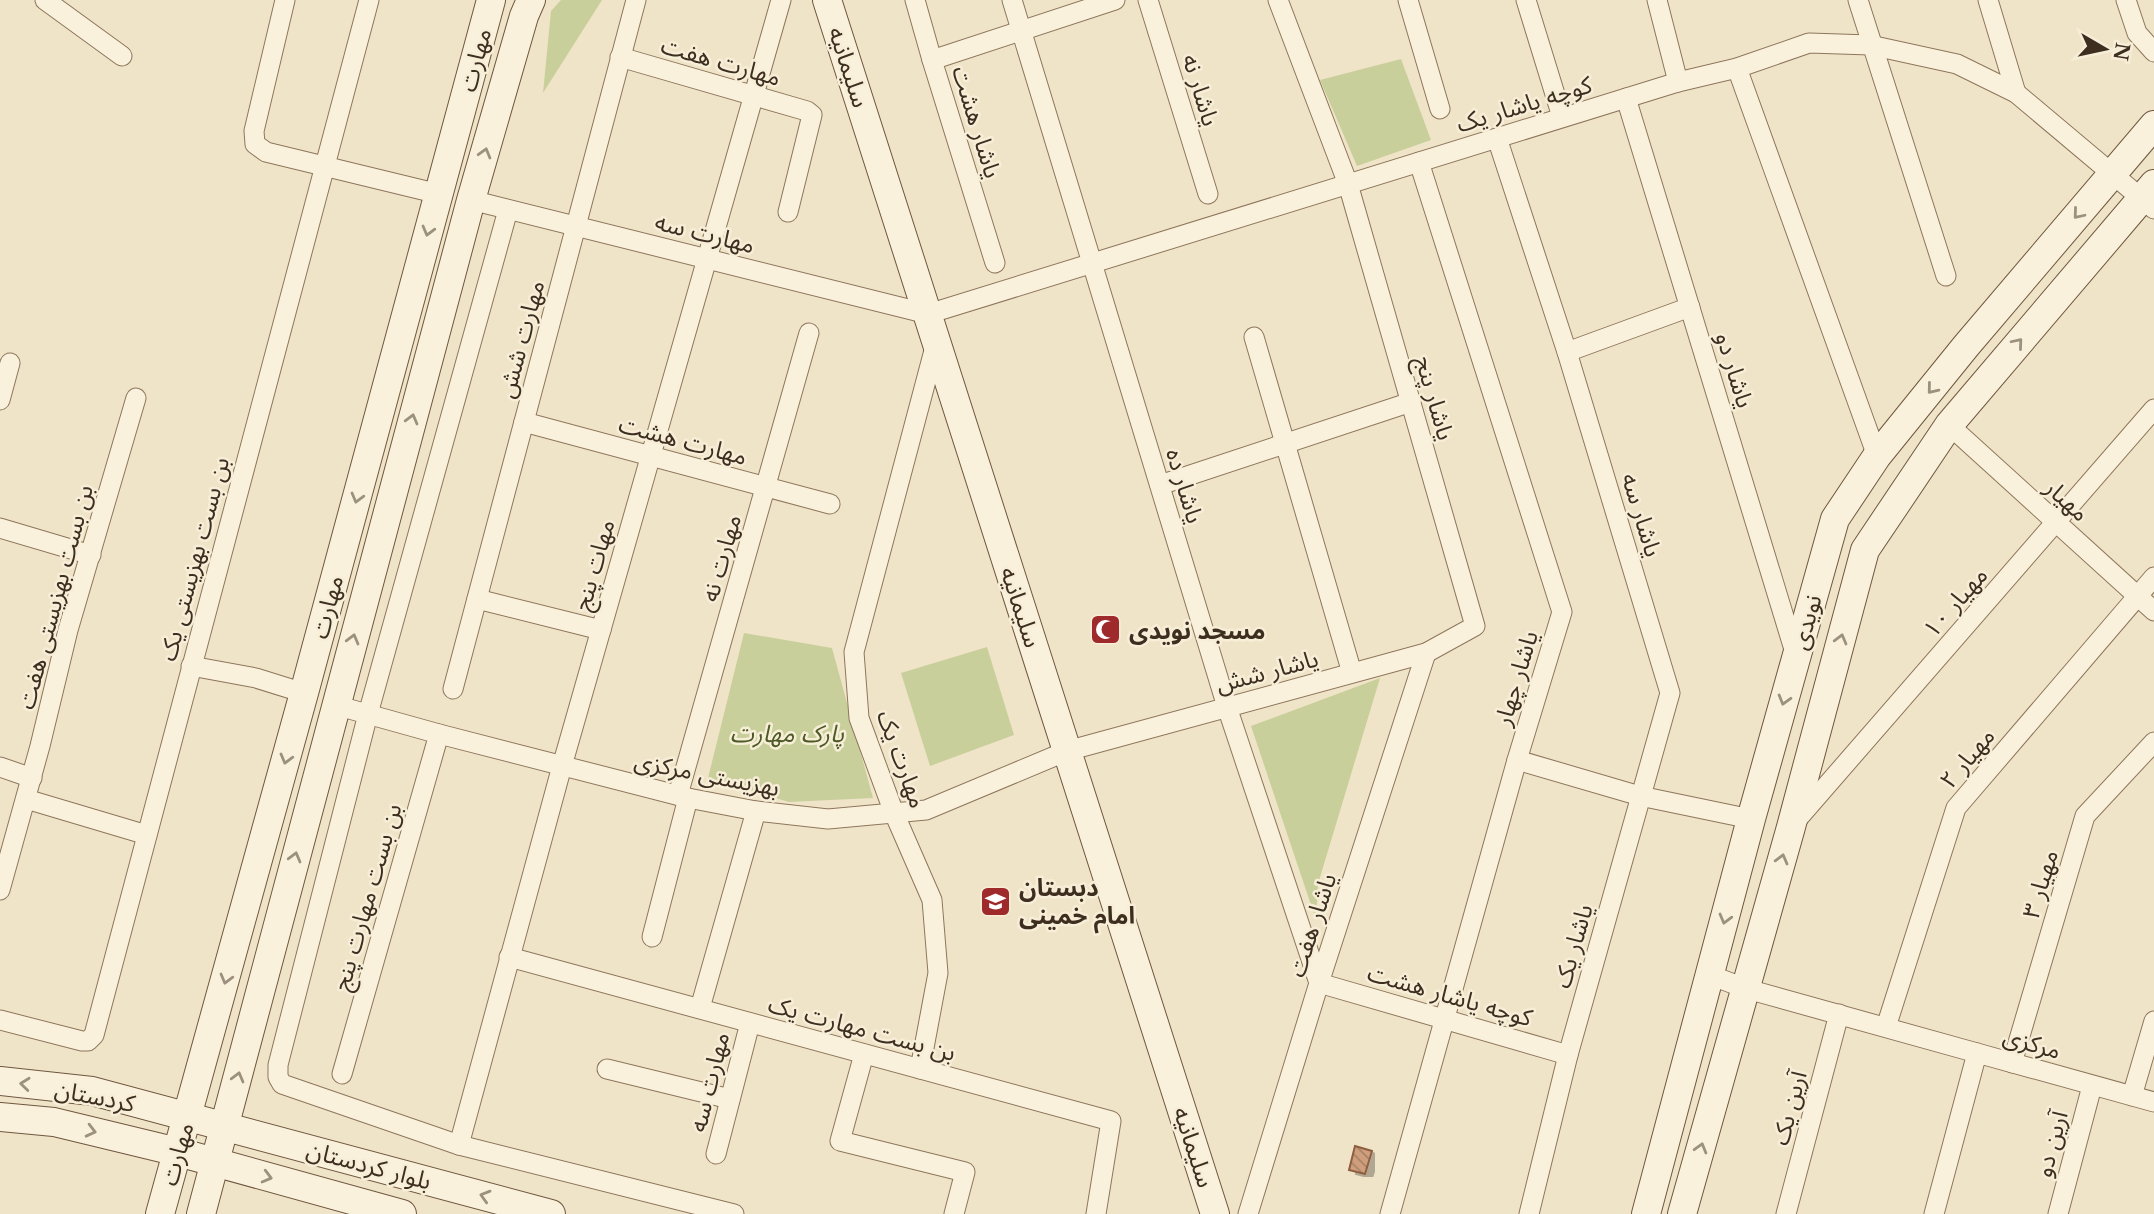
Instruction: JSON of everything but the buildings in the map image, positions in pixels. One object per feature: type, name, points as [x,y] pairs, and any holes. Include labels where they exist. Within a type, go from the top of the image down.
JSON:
[{"type":"main road","name":"مهارت","points":[[160,1214],[304,694],[491,0]]},
{"type":"main road","name":"مهارت","points":[[201,1214],[471,200],[524,16],[531,0]]},
{"type":"main road","name":"سلیمانیه","points":[[827,0],[1215,1214]]},
{"type":"main road","name":"نویدی","points":[[1646,1214],[1751,819],[1835,519],[1877,456],[1966,346],[2154,125]]},
{"type":"main road","points":[[439,194],[471,200]]},
{"type":"main road","name":"نویدی","points":[[1682,1214],[1747,989],[1865,550],[1949,425],[2150,197]]},
{"type":"main road","points":[[304,694],[335,705]]},
{"type":"main road","name":"کردستان","points":[[0,1081],[92,1091],[188,1116]]},
{"type":"main road","name":"بلوار کردستان","points":[[188,1116],[551,1214]]},
{"type":"main road","name":"کردستان","points":[[0,1117],[54,1122],[178,1152]]},
{"type":"main road","name":"بلوار کردستان","points":[[178,1152],[402,1214]]},
{"type":"street","points":[[45,0],[121,56]]},
{"type":"street","points":[[285,0],[254,131],[255,144],[266,152],[439,194]]},
{"type":"street","name":"بن بست بهزیستی یک","points":[[0,1020],[82,1041],[92,1038],[369,0]]},
{"type":"street","name":"مهارت شش","points":[[453,690],[636,0]]},
{"type":"street","name":"مهات پنج","points":[[458,1145],[562,766],[780,0]]},
{"type":"street","points":[[915,0],[932,60]]},
{"type":"street","name":"یاشار ده","points":[[1012,0],[1227,707],[1319,983]]},
{"type":"street","name":"یاشار هشت","points":[[995,263],[932,60],[1115,0]]},
{"type":"street","name":"یاشار نه","points":[[1148,0],[1208,194]]},
{"type":"street","points":[[1278,0],[1348,184]]},
{"type":"street","points":[[1408,0],[1440,108]]},
{"type":"street","points":[[1526,0],[1562,117]]},
{"type":"street","points":[[1657,0],[1678,82]]},
{"type":"street","points":[[1858,0],[1870,45],[1946,276]]},
{"type":"street","points":[[1988,0],[2016,93]]},
{"type":"street","points":[[2126,0],[2137,33],[2154,52]]},
{"type":"street","name":"کوچه یاشار یک","points":[[928,314],[1562,117],[1678,82],[1737,68],[1809,43],[1870,45],[1957,64],[2016,93],[2112,174]]},
{"type":"street","name":"مهارت هفت","points":[[620,57],[807,111],[812,115],[789,212]]},
{"type":"street","points":[[1737,68],[1877,456]]},
{"type":"street","name":"یاشار دو","points":[[1626,98],[1796,657]]},
{"type":"street","name":"یاشار سه","points":[[1497,138],[1567,352],[1670,693]]},
{"type":"street","name":"یاشار چهار","points":[[1390,1214],[1517,760],[1562,612],[1419,162]]},
{"type":"street","points":[[2112,174],[2150,197]]},
{"type":"street","name":"یاشار پنج","points":[[1348,184],[1475,625]]},
{"type":"street","name":"مهارت سه","points":[[471,200],[928,314]]},
{"type":"street","points":[[508,209],[368,714],[278,1065],[278,1077],[282,1084],[458,1145],[734,1214]]},
{"type":"street","points":[[1567,352],[1690,307]]},
{"type":"street","name":"مهارت نه","points":[[652,937],[683,797],[808,333]]},
{"type":"street","points":[[1254,337],[1352,673]]},
{"type":"street","name":"مهارت یک","points":[[920,1069],[938,973],[932,900],[894,813],[859,718],[853,652],[936,342]]},
{"type":"street","points":[[0,400],[10,363]]},
{"type":"street","name":"بن بست بهزیستی هفت","points":[[0,890],[32,778],[68,630],[136,398]]},
{"type":"street","points":[[1160,485],[1411,402]]},
{"type":"street","name":"مهیار ۱۰","points":[[1791,827],[2154,409]]},
{"type":"street","name":"مهارت هشت","points":[[524,422],[830,504]]},
{"type":"street","name":"مهیار","points":[[1949,425],[2154,611]]},
{"type":"street","points":[[0,528],[91,555]]},
{"type":"street","points":[[2137,596],[2154,577]]},
{"type":"street","name":"مهیار ۲","points":[[1886,1027],[1956,808],[2137,596]]},
{"type":"street","points":[[477,598],[601,630]]},
{"type":"street","name":"یاشار شش","points":[[1067,751],[1426,653],[1475,625]]},
{"type":"street","name":"یاشار هفت","points":[[1248,1214],[1319,983],[1426,653]]},
{"type":"street","points":[[191,666],[256,678],[304,694]]},
{"type":"street","name":"یاشار یک","points":[[1529,1214],[1568,1055],[1670,693]]},
{"type":"street","name":"بهزیستی مرکزی","points":[[335,705],[683,797],[757,811],[828,819],[926,810],[1067,751]]},
{"type":"street","name":"بن بست مهارت پنج","points":[[342,1074],[439,734]]},
{"type":"street","name":"مهیار ۳","points":[[2012,1063],[2085,816],[2154,742]]},
{"type":"street","points":[[1517,760],[1640,796],[1751,819]]},
{"type":"street","points":[[0,767],[32,778]]},
{"type":"street","points":[[26,799],[147,835]]},
{"type":"street","points":[[700,1008],[757,811]]},
{"type":"street","name":"بن بست مهارت یک","points":[[509,957],[1111,1121],[1096,1214]]},
{"type":"street","points":[[1710,975],[1747,989],[1977,1053]]},
{"type":"street","name":"کوچه یاشار هشت","points":[[1319,983],[1568,1055]]},
{"type":"street","name":"آرین یک","points":[[1786,1214],[1839,1014]]},
{"type":"street","points":[[2132,1096],[2154,1021]]},
{"type":"street","name":"مهارت سه","points":[[716,1154],[750,1023]]},
{"type":"street","name":"مرکزی","points":[[1934,1214],[1977,1053],[2154,1102]]},
{"type":"street","points":[[864,1054],[841,1141],[965,1172],[954,1214]]},
{"type":"street","points":[[607,1069],[730,1099]]},
{"type":"street","name":"آرین دو","points":[[2058,1214],[2092,1086]]},
{"type":"green space","points":[[561,0],[602,0],[543,93],[551,11]]},
{"type":"green space","points":[[1401,59],[1431,140],[1357,166],[1320,80]]},
{"type":"green space","name":"پارک مهارت","points":[[744,633],[832,648],[873,798],[789,802],[708,778]]},
{"type":"green space","points":[[987,647],[1014,735],[930,766],[901,673]]},
{"type":"green space","points":[[1380,678],[1318,884],[1316,920],[1251,726]]},
{"type":"place","name":"مسجد نویدی","points":[[1106,630]]},
{"type":"place","name":"دبستان امام خمینی","points":[[996,901]]}]
